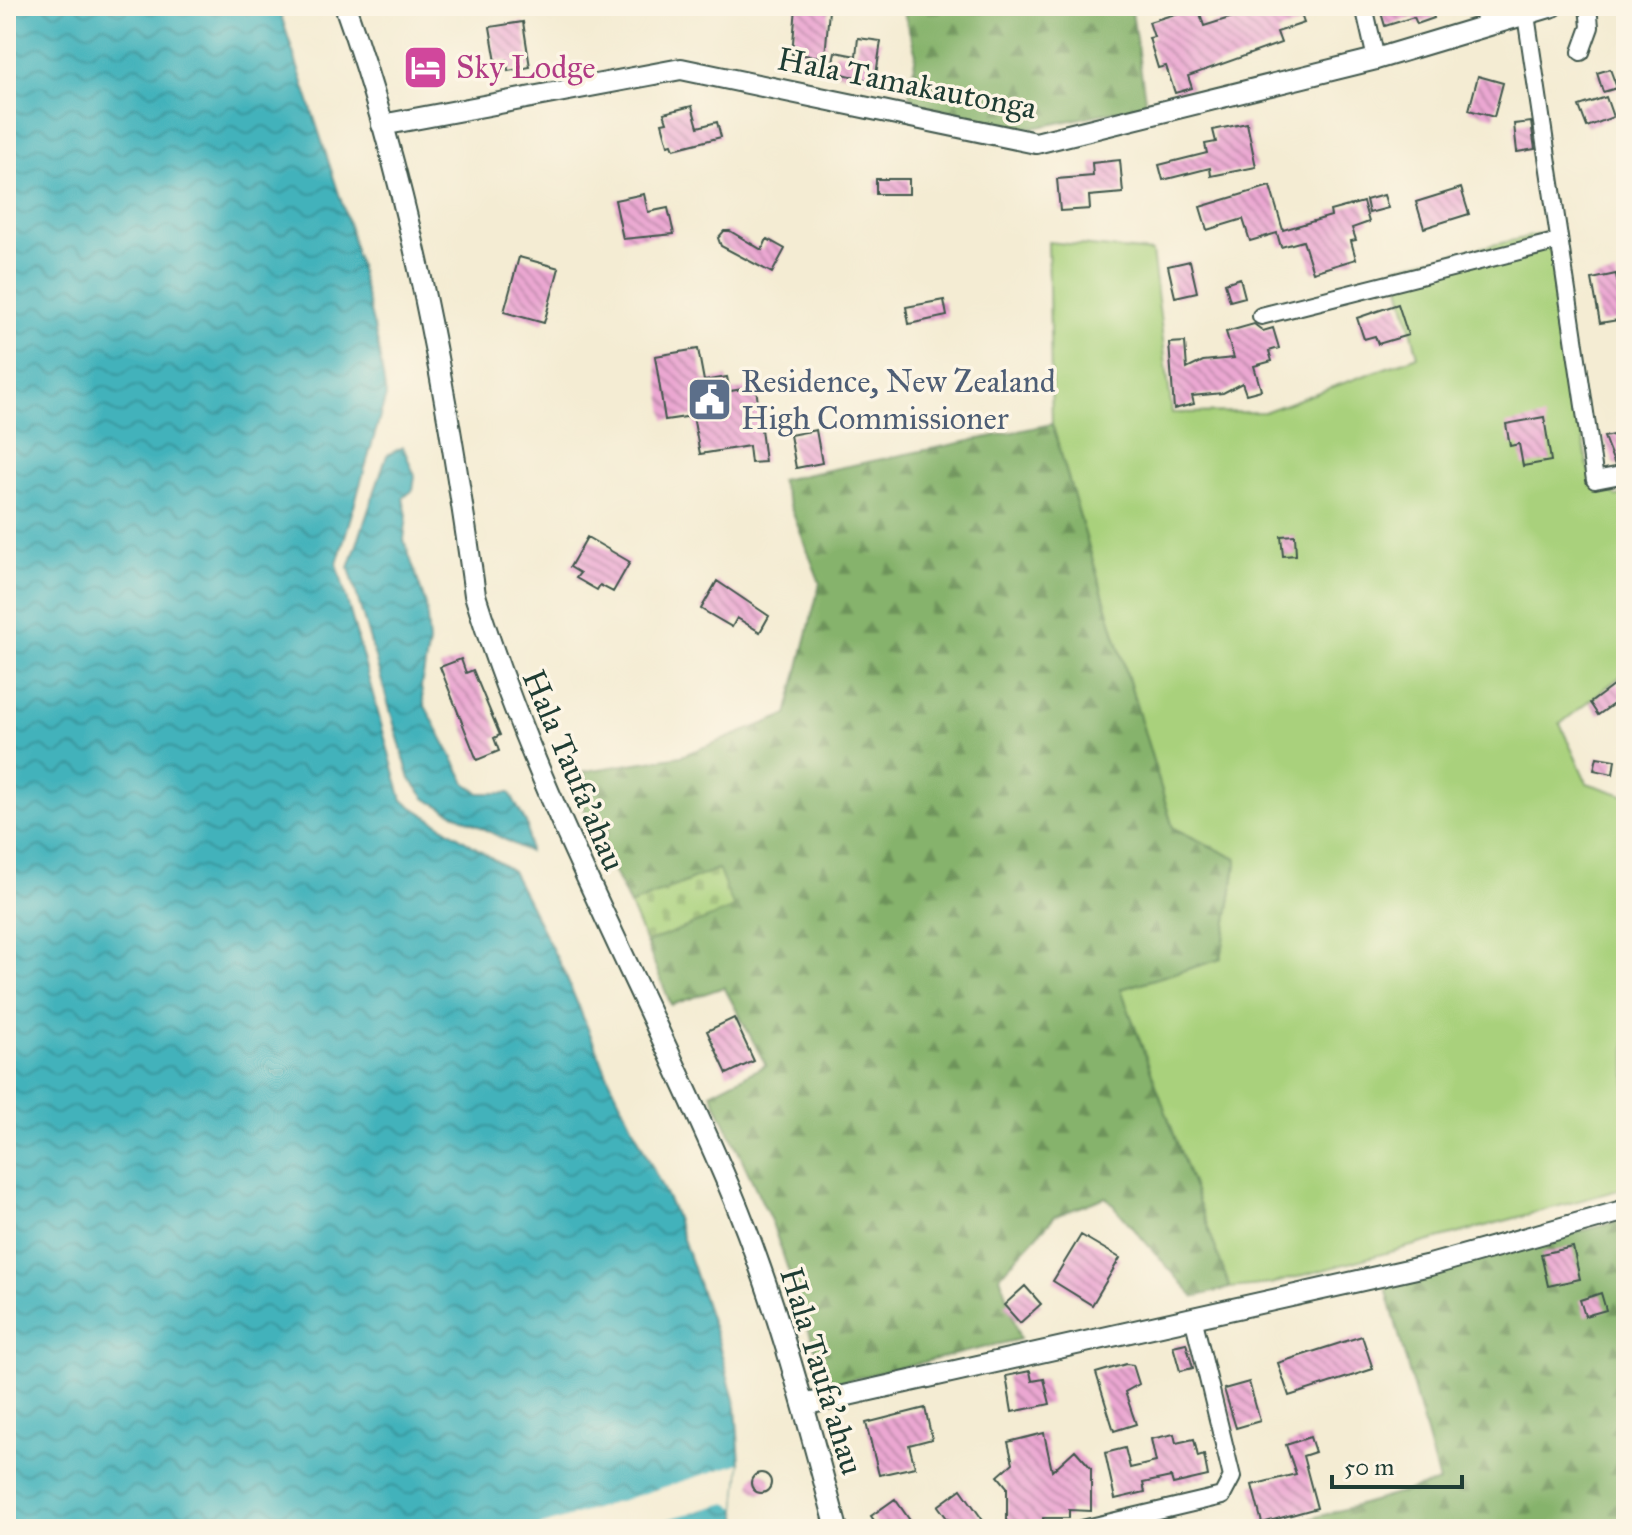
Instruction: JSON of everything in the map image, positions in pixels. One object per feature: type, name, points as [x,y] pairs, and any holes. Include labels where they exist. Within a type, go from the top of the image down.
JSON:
[{"type":"street","name":"Hala Taufa'ahau","points":[[345,6],[382,125],[432,337],[475,595],[485,628],[510,698],[601,913],[731,1192],[768,1289],[837,1529]]},
{"type":"street","points":[[1364,6],[1376,59]]},
{"type":"street","name":"Hala Tamakautonga","points":[[382,125],[681,69],[1036,143],[1376,59],[1485,16],[1526,15],[1553,6]]},
{"type":"street","points":[[1581,52],[1590,27],[1588,6]]},
{"type":"street","points":[[1526,15],[1595,480],[1626,474]]},
{"type":"street","points":[[1261,316],[1559,241]]},
{"type":"street","points":[[803,1405],[1430,1265],[1626,1210]]},
{"type":"street","points":[[1082,1529],[1222,1496],[1232,1477],[1193,1317]]},
{"type":"green space","points":[[902,6],[1131,6],[1146,105],[1038,127],[1017,128],[919,104],[909,95],[916,54]]},
{"type":"green space","points":[[1550,232],[1588,469],[1617,497],[1626,495],[1626,672],[1560,724],[1587,783],[1626,796],[1626,1188],[1271,1284],[1230,1288],[1121,989],[1221,959],[1237,859],[1173,828],[1052,424],[1048,242],[1152,252],[1172,413],[1264,412],[1418,356],[1395,267]]},
{"type":"green space","points":[[1052,424],[1173,828],[1237,859],[1221,959],[1121,989],[1230,1288],[1194,1297],[1106,1197],[1055,1216],[1000,1276],[1020,1339],[836,1383],[824,1374],[772,1223],[711,1093],[766,1065],[724,987],[671,1005],[646,943],[733,908],[717,869],[630,905],[567,774],[681,756],[787,715],[820,583],[780,480]]},
{"type":"green space","points":[[718,869],[734,908],[646,943],[630,905]]},
{"type":"green space","points":[[1626,1219],[1626,1529],[1275,1529],[1439,1482],[1385,1284]]},
{"type":"water","points":[[6,6],[278,6],[349,225],[377,340],[386,396],[337,564],[402,800],[512,871],[564,972],[607,1074],[673,1210],[718,1341],[736,1407],[740,1463],[736,1508],[741,1529],[6,1529]]},
{"type":"water","points":[[403,447],[415,476],[413,490],[403,498],[407,515],[404,540],[426,605],[429,643],[421,687],[424,704],[466,783],[479,793],[510,793],[527,825],[529,852],[426,799],[410,779],[349,568],[387,455]]},
{"type":"pier","points":[[740,1463],[736,1508],[727,1503],[631,1529],[531,1529]]},
{"type":"building","points":[[1254,6],[1298,6],[1304,23],[1277,32],[1281,43],[1188,76],[1192,88],[1175,93],[1166,66],[1158,68],[1149,38],[1154,37],[1149,22],[1198,7],[1204,26],[1255,10]]},
{"type":"building","points":[[1379,6],[1439,6],[1440,9],[1432,11],[1434,18],[1417,24],[1414,17],[1385,26]]},
{"type":"building","points":[[796,7],[829,10],[825,57],[792,54]]},
{"type":"building","points":[[523,22],[530,67],[508,71],[507,60],[496,62],[490,27]]},
{"type":"building","points":[[858,38],[881,41],[875,82],[831,71],[835,52],[856,56]]},
{"type":"building","points":[[1610,69],[1617,88],[1603,92],[1597,73]]},
{"type":"building","points":[[1478,76],[1503,83],[1494,117],[1469,110]]},
{"type":"building","points":[[1606,97],[1613,117],[1587,127],[1579,106]]},
{"type":"building","points":[[692,106],[698,127],[717,122],[721,137],[674,149],[672,144],[668,145],[662,123],[667,122],[664,113]]},
{"type":"building","points":[[1531,122],[1535,149],[1517,152],[1514,124]]},
{"type":"building","points":[[1247,123],[1256,167],[1211,176],[1210,168],[1163,180],[1159,165],[1207,153],[1205,144],[1216,142],[1213,130]]},
{"type":"building","points":[[1120,160],[1123,193],[1089,196],[1090,209],[1060,211],[1057,179],[1093,176],[1092,163]]},
{"type":"building","points":[[876,179],[909,179],[909,194],[876,194]]},
{"type":"building","points":[[1270,186],[1283,230],[1331,216],[1330,211],[1363,202],[1369,222],[1352,228],[1356,240],[1351,241],[1356,259],[1313,272],[1303,241],[1281,247],[1277,233],[1250,241],[1243,219],[1207,230],[1200,207]]},
{"type":"building","points":[[1461,188],[1469,214],[1424,228],[1416,202]]},
{"type":"building","points":[[644,194],[648,212],[668,208],[674,234],[623,239],[615,200]]},
{"type":"building","points":[[1384,195],[1388,208],[1369,213],[1366,200]]},
{"type":"building","points":[[724,231],[730,231],[762,250],[767,239],[785,249],[772,273],[721,246],[718,238]]},
{"type":"building","points":[[519,257],[559,268],[544,323],[504,312]]},
{"type":"building","points":[[1190,261],[1197,292],[1175,297],[1168,266]]},
{"type":"building","points":[[1616,274],[1624,319],[1600,323],[1592,279]]},
{"type":"building","points":[[1240,278],[1245,297],[1230,301],[1225,283]]},
{"type":"building","points":[[944,300],[947,316],[909,324],[906,307]]},
{"type":"building","points":[[1398,304],[1408,335],[1378,344],[1375,336],[1364,339],[1357,318]]},
{"type":"building","points":[[1254,324],[1263,331],[1273,328],[1279,348],[1269,351],[1272,361],[1254,366],[1261,390],[1246,394],[1242,383],[1223,393],[1192,396],[1194,404],[1174,409],[1169,343],[1185,342],[1187,369],[1203,361],[1234,358],[1226,332]]},
{"type":"building","name":"Residence, New Zealand High Commissioner","points":[[698,349],[704,381],[727,377],[730,391],[756,387],[765,462],[751,463],[749,446],[700,454],[693,416],[665,420],[655,356]]},
{"type":"building","points":[[1544,417],[1551,461],[1523,466],[1519,444],[1510,446],[1506,424]]},
{"type":"building","points":[[816,430],[822,463],[796,468],[790,435]]},
{"type":"building","points":[[1626,432],[1626,463],[1615,465],[1604,437]]},
{"type":"building","points":[[1295,535],[1296,555],[1283,556],[1281,536]]},
{"type":"building","points":[[587,537],[630,562],[613,592],[600,585],[597,590],[576,578],[580,573],[570,567]]},
{"type":"building","points":[[717,581],[769,616],[760,632],[737,618],[732,627],[701,609]]},
{"type":"building","points":[[461,659],[466,673],[473,670],[500,735],[494,738],[499,751],[477,760],[440,667]]},
{"type":"building","points":[[1617,683],[1626,695],[1598,715],[1590,703]]},
{"type":"building","points":[[1597,757],[1615,760],[1613,774],[1594,770]]},
{"type":"building","points":[[734,1018],[754,1061],[727,1074],[707,1031]]},
{"type":"building","points":[[1081,1235],[1120,1258],[1092,1305],[1053,1281]]},
{"type":"building","points":[[1573,1247],[1580,1279],[1548,1286],[1541,1254]]},
{"type":"building","points":[[1025,1286],[1041,1304],[1020,1323],[1004,1305]]},
{"type":"building","points":[[1601,1293],[1606,1310],[1585,1316],[1580,1300]]},
{"type":"building","points":[[1362,1336],[1373,1369],[1289,1396],[1278,1363]]},
{"type":"building","points":[[1186,1343],[1193,1368],[1180,1371],[1173,1346]]},
{"type":"building","points":[[1126,1364],[1133,1365],[1139,1384],[1125,1392],[1136,1424],[1114,1431],[1096,1373]]},
{"type":"building","points":[[1030,1371],[1032,1381],[1044,1379],[1050,1404],[1012,1412],[1006,1376]]},
{"type":"building","points":[[1249,1382],[1260,1421],[1236,1428],[1224,1389]]},
{"type":"building","points":[[925,1408],[932,1439],[909,1445],[915,1467],[879,1475],[866,1423]]},
{"type":"building","points":[[1044,1433],[1052,1471],[1075,1450],[1091,1468],[1091,1511],[1069,1510],[1069,1518],[1043,1518],[1043,1522],[1022,1522],[1022,1527],[1007,1527],[1007,1487],[998,1476],[1013,1463],[1008,1442]]},
{"type":"building","points":[[1174,1434],[1176,1443],[1194,1439],[1198,1457],[1204,1455],[1208,1476],[1173,1484],[1171,1477],[1143,1483],[1145,1492],[1115,1499],[1105,1453],[1125,1448],[1130,1468],[1156,1462],[1151,1439]]},
{"type":"building","points":[[1310,1437],[1315,1452],[1303,1456],[1317,1508],[1262,1523],[1252,1485],[1296,1474],[1286,1445]]},
{"type":"building","points":[[761,1473],[768,1476],[771,1483],[768,1490],[761,1493],[754,1490],[751,1483],[754,1476]]},
{"type":"building","points":[[961,1489],[989,1529],[955,1529],[938,1506]]},
{"type":"building","points":[[895,1499],[916,1529],[880,1529],[871,1516]]},
{"type":"place","name":"Sky Lodge","points":[[425,67]]},
{"type":"place","name":"Residence, New Zealand High Commissioner","points":[[710,399]]}]
